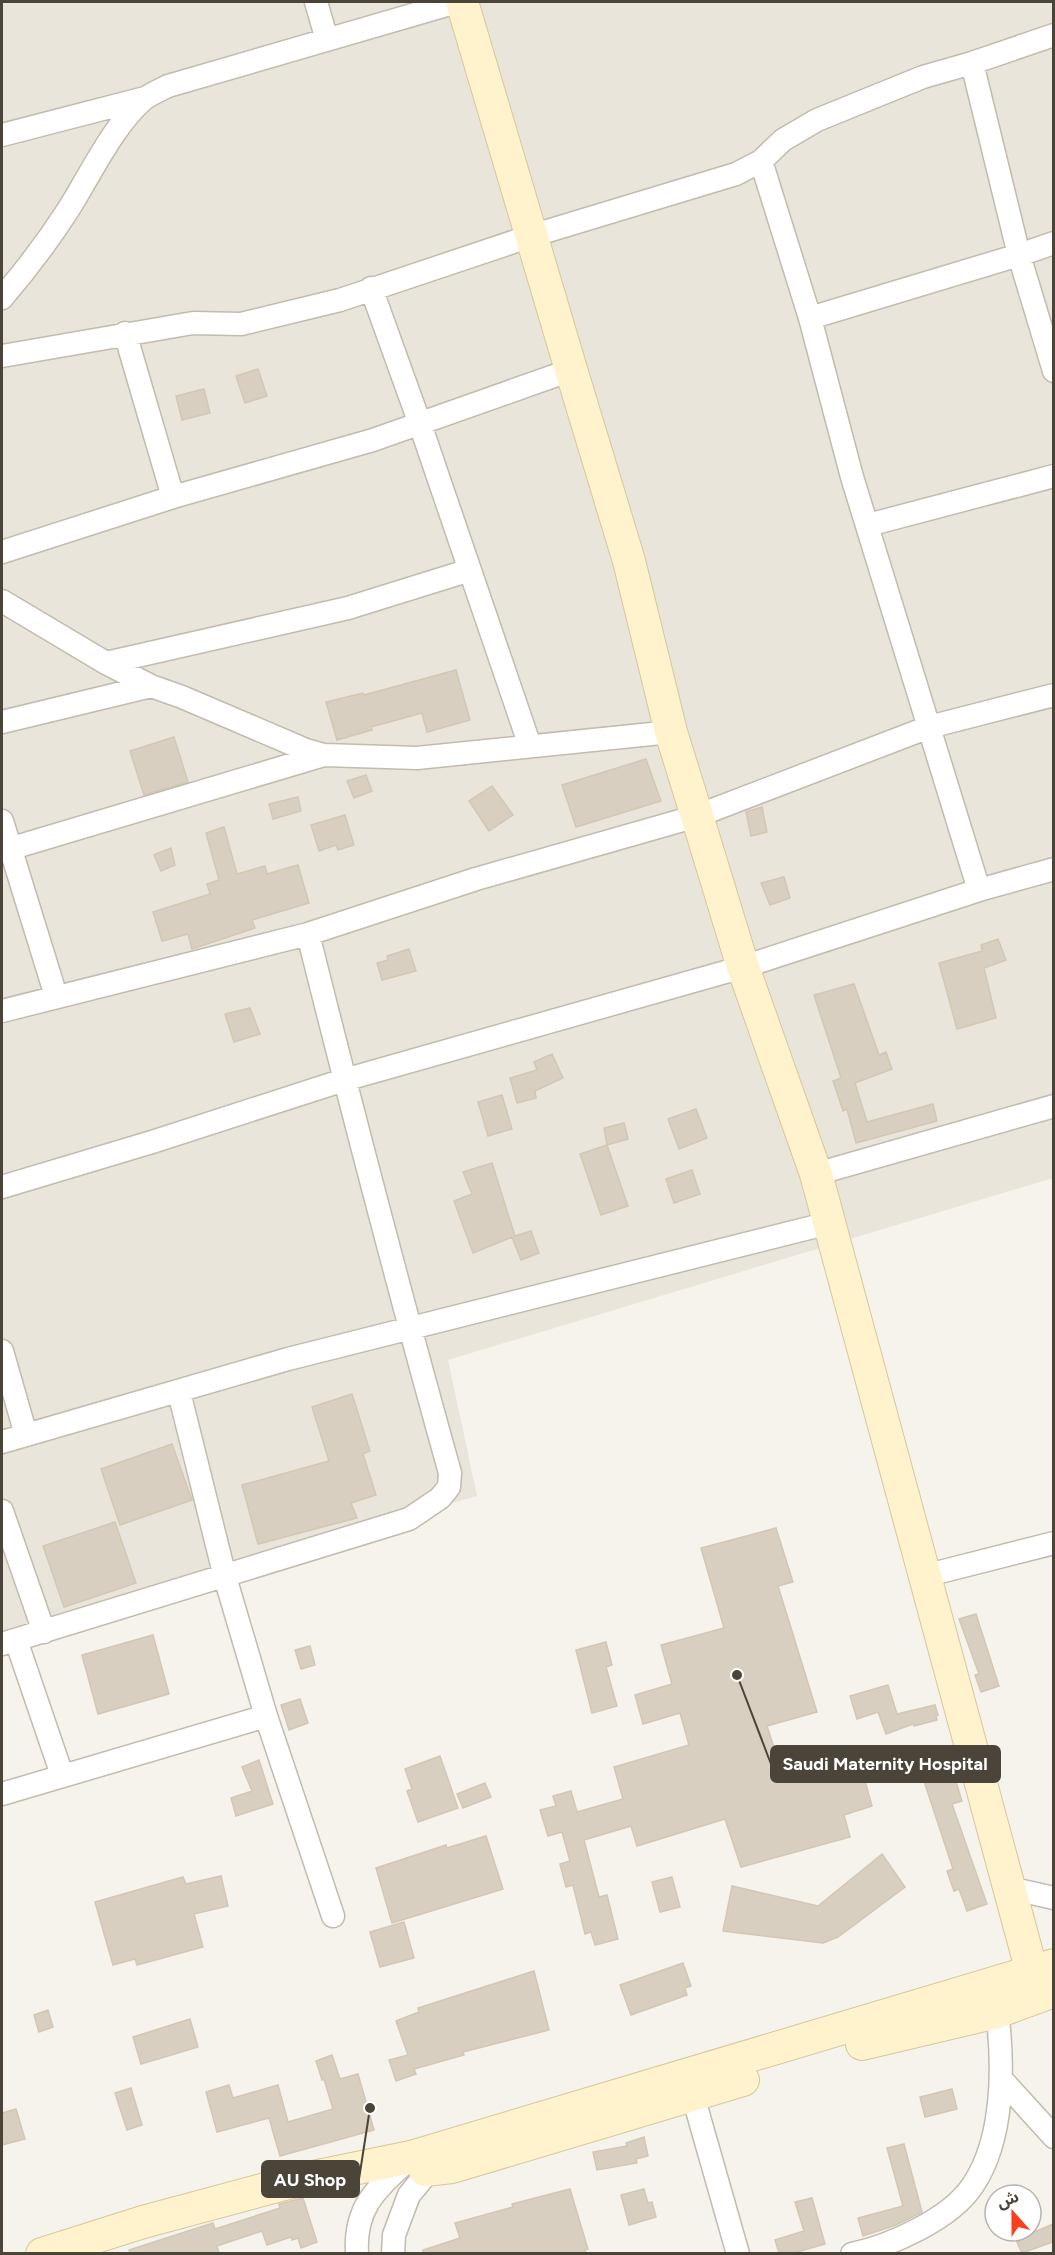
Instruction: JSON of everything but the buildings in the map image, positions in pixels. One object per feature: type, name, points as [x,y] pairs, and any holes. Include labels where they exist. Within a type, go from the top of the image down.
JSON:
[{"type":"street","points":[[316,2],[327,40]]},
{"type":"street","points":[[2,135],[145,98],[168,86],[457,2]]},
{"type":"street","points":[[462,2],[629,561],[671,732],[743,967],[816,1174],[1009,1888],[1046,1976]]},
{"type":"street","points":[[2,356],[193,323],[241,324],[340,300],[531,236],[736,174],[760,161],[783,140],[817,120],[923,77],[1053,35]]},
{"type":"street","points":[[972,63],[1019,255],[1053,371]]},
{"type":"street","points":[[2,298],[32,263],[130,113],[145,98]]},
{"type":"street","points":[[760,161],[810,318],[852,477],[979,890]]},
{"type":"street","points":[[810,318],[1053,243]]},
{"type":"street","points":[[371,288],[530,746]]},
{"type":"street","points":[[125,333],[173,497]]},
{"type":"street","points":[[2,552],[173,497],[373,440],[571,370]]},
{"type":"street","points":[[868,525],[1053,476]]},
{"type":"street","points":[[106,663],[348,608],[470,570]]},
{"type":"street","points":[[2,601],[106,663],[151,686],[183,697],[306,750],[324,755],[417,758],[671,732]]},
{"type":"street","points":[[2,722],[151,686]]},
{"type":"street","points":[[2,1011],[308,934],[476,879],[697,816],[929,727],[1053,695]]},
{"type":"street","points":[[9,849],[324,755]]},
{"type":"street","points":[[2,820],[9,849],[56,996]]},
{"type":"street","points":[[2,1187],[152,1142],[344,1080],[743,967],[979,890],[1053,869]]},
{"type":"street","points":[[62,1776],[9,1642],[409,1519],[440,1498],[449,1487],[450,1473],[409,1328],[308,934]]},
{"type":"street","points":[[816,1174],[1053,1106]]},
{"type":"street","points":[[2,1442],[288,1359],[829,1223]]},
{"type":"street","points":[[2,1352],[26,1435]]},
{"type":"street","points":[[179,1392],[225,1577],[266,1716],[333,1916]]},
{"type":"street","points":[[2,1511],[44,1632]]},
{"type":"street","points":[[924,1576],[1053,1543]]},
{"type":"street","points":[[2,1794],[266,1716]]},
{"type":"street","points":[[1009,1888],[1053,1898]]},
{"type":"street","points":[[42,2253],[144,2222],[298,2180],[421,2161],[534,2132],[693,2096],[882,2027],[997,2012],[1046,1976]]},
{"type":"street","points":[[534,2132],[1046,1976]]},
{"type":"street","points":[[852,2253],[910,2234],[939,2217],[972,2187],[987,2159],[1002,2080],[997,2012]]},
{"type":"street","points":[[1002,2080],[1053,2137]]},
{"type":"street","points":[[693,2096],[738,2253]]},
{"type":"street","points":[[357,2253],[359,2217],[373,2195],[421,2161]]},
{"type":"street","points":[[393,2253],[394,2235],[421,2161]]},
{"type":"shaded area","points":[[2,2],[1053,2],[1053,1178],[448,1360],[477,1496],[2,1632]]},
{"type":"place","name":"Saudi Maternity Hospital","points":[[737,1675]]},
{"type":"place","name":"AU Shop","points":[[370,2108]]}]
